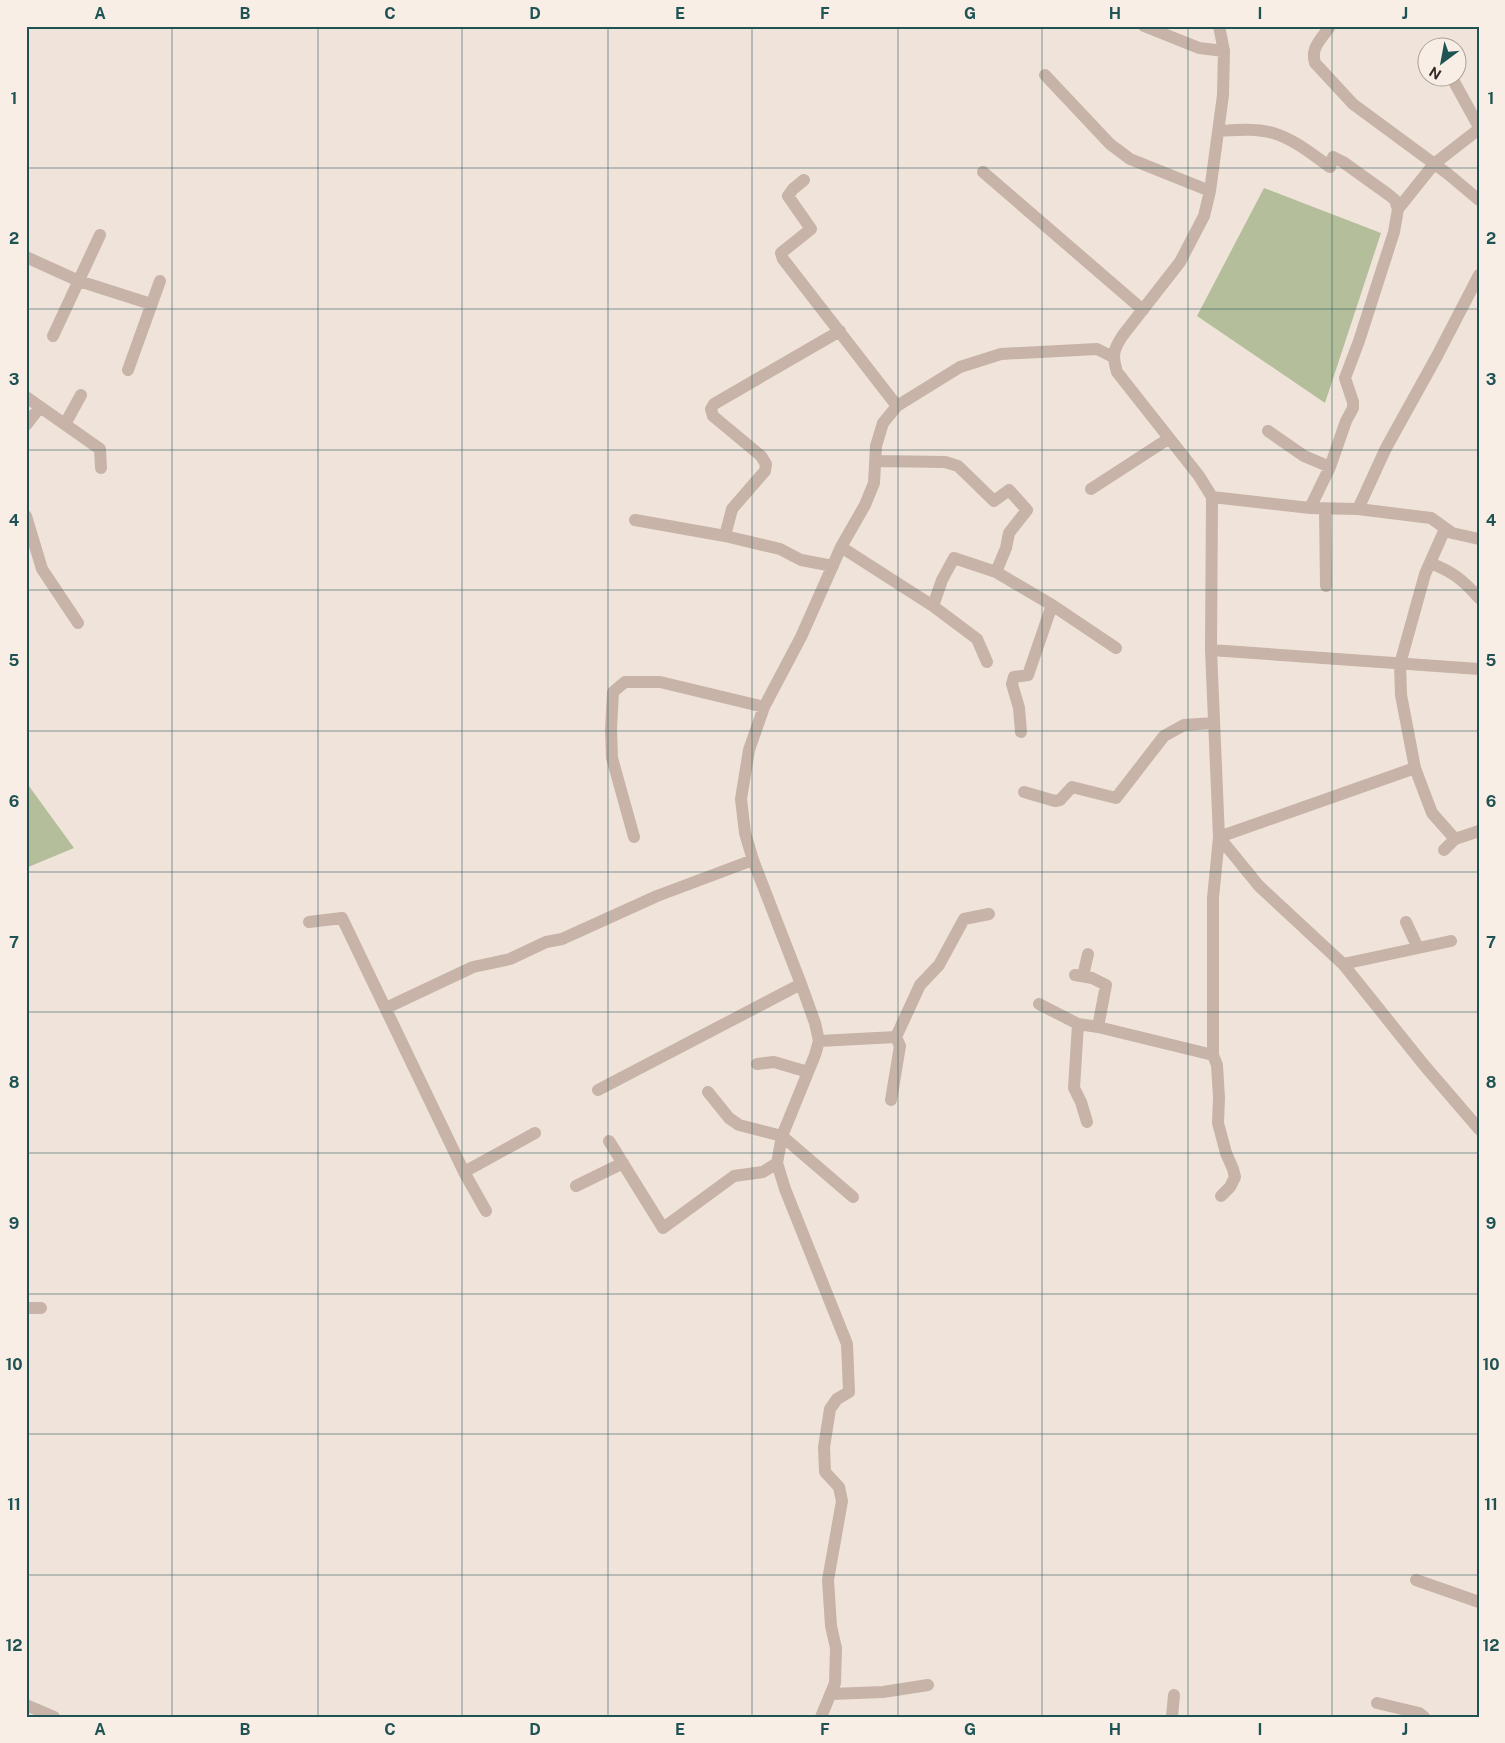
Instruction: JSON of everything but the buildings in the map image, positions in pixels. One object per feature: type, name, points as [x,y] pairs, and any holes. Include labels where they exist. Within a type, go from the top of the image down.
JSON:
[{"type":"street","points":[[1144,26],[1199,48],[1224,51]]},
{"type":"street","points":[[1219,26],[1224,51],[1223,95],[1210,191],[1204,216],[1180,262],[1115,346],[1113,357],[1117,372],[1199,476],[1212,498],[1211,650],[1219,837],[1213,898],[1213,1055],[1217,1065],[1218,1123],[1234,1177],[1230,1187],[1221,1196]]},
{"type":"street","points":[[1330,26],[1315,47],[1313,55],[1315,63],[1353,104],[1479,200]]},
{"type":"street","points":[[1045,75],[1110,144],[1130,159],[1210,191]]},
{"type":"street","points":[[1398,209],[1434,164],[1479,128],[1457,88]]},
{"type":"street","points":[[1218,131],[1258,130],[1274,133],[1296,144],[1330,167],[1334,157],[1389,195],[1395,200],[1398,209],[1394,232],[1345,378],[1353,402],[1353,408],[1346,421],[1330,467],[1310,508]]},
{"type":"street","points":[[983,172],[1143,310]]},
{"type":"street","points":[[804,180],[788,196],[811,229],[781,252],[783,259],[897,406]]},
{"type":"street","points":[[54,336],[100,236]]},
{"type":"street","points":[[26,258],[79,281],[151,304]]},
{"type":"street","points":[[1358,510],[1386,448],[1479,275]]},
{"type":"street","points":[[128,370],[160,281]]},
{"type":"street","points":[[725,536],[732,509],[765,471],[766,464],[761,456],[713,416],[711,410],[714,404],[840,331]]},
{"type":"street","points":[[821,1717],[835,1682],[836,1648],[831,1626],[828,1580],[842,1501],[839,1487],[825,1472],[824,1447],[830,1409],[837,1399],[849,1392],[847,1344],[785,1189],[777,1163],[782,1136],[808,1072],[818,1041],[815,1023],[753,860],[745,833],[741,799],[749,750],[764,707],[801,637],[841,547],[865,505],[874,483],[876,446],[884,423],[897,406],[960,367],[1001,354],[1097,349],[1113,357]]},
{"type":"street","points":[[64,424],[81,396]]},
{"type":"street","points":[[26,397],[100,450],[101,468]]},
{"type":"street","points":[[26,425],[40,407]]},
{"type":"street","points":[[1268,431],[1304,456],[1330,467]]},
{"type":"street","points":[[1091,489],[1168,439]]},
{"type":"street","points":[[876,461],[945,462],[958,466],[994,500],[1009,490],[1026,510],[1009,533],[1006,548],[996,572]]},
{"type":"street","points":[[1212,498],[1431,518],[1452,533],[1479,539]]},
{"type":"street","points":[[1325,509],[1326,586]]},
{"type":"street","points":[[26,516],[42,569],[78,623]]},
{"type":"street","points":[[635,520],[725,536],[780,549],[801,560],[833,566]]},
{"type":"street","points":[[1445,529],[1425,574],[1400,664],[1401,695],[1415,768],[1432,813],[1455,840]]},
{"type":"street","points":[[841,547],[933,606],[977,639],[987,662]]},
{"type":"street","points":[[933,606],[942,580],[954,558],[996,572],[1052,605],[1116,648]]},
{"type":"street","points":[[1430,563],[1450,571],[1465,582],[1479,598]]},
{"type":"street","points":[[1021,732],[1019,708],[1012,684],[1014,677],[1028,675],[1052,605]]},
{"type":"street","points":[[1211,650],[1479,669]]},
{"type":"street","points":[[634,837],[612,758],[613,692],[625,682],[660,682],[764,707]]},
{"type":"street","points":[[1024,792],[1055,801],[1060,800],[1072,787],[1116,798],[1164,736],[1184,726],[1214,723]]},
{"type":"street","points":[[1219,837],[1415,768]]},
{"type":"street","points":[[1444,850],[1455,840],[1478,833]]},
{"type":"street","points":[[1219,837],[1259,886],[1343,964],[1424,1065],[1479,1129]]},
{"type":"street","points":[[386,1008],[473,966],[510,959],[546,942],[562,939],[657,896],[753,860]]},
{"type":"street","points":[[891,1100],[900,1046],[896,1037],[920,985],[940,965],[964,919],[989,914]]},
{"type":"street","points":[[309,922],[342,918],[464,1172],[486,1211]]},
{"type":"street","points":[[1406,922],[1418,948]]},
{"type":"street","points":[[1343,964],[1451,941]]},
{"type":"street","points":[[1088,954],[1080,975],[1106,985],[1098,1027]]},
{"type":"street","points":[[598,1090],[801,984]]},
{"type":"street","points":[[1039,1004],[1078,1024],[1098,1027],[1213,1055]]},
{"type":"street","points":[[1078,1024],[1074,1088],[1082,1102],[1087,1122]]},
{"type":"street","points":[[818,1041],[896,1037]]},
{"type":"street","points":[[758,1064],[774,1062],[808,1072]]},
{"type":"street","points":[[708,1092],[729,1118],[739,1125],[782,1136],[852,1197]]},
{"type":"street","points":[[464,1172],[535,1133]]},
{"type":"street","points":[[609,1141],[663,1228],[734,1176],[762,1172],[777,1163]]},
{"type":"street","points":[[576,1186],[623,1163]]},
{"type":"street","points":[[26,1308],[41,1308]]},
{"type":"street","points":[[1416,1580],[1479,1602]]},
{"type":"street","points":[[831,1694],[883,1692],[928,1685]]},
{"type":"street","points":[[1172,1717],[1174,1695]]},
{"type":"street","points":[[1377,1704],[1419,1713],[1424,1717]]},
{"type":"street","points":[[26,1705],[54,1717]]},
{"type":"green space","points":[[1264,188],[1381,233],[1325,403],[1197,316]]},
{"type":"green space","points":[[26,782],[74,848],[26,868]]}]
